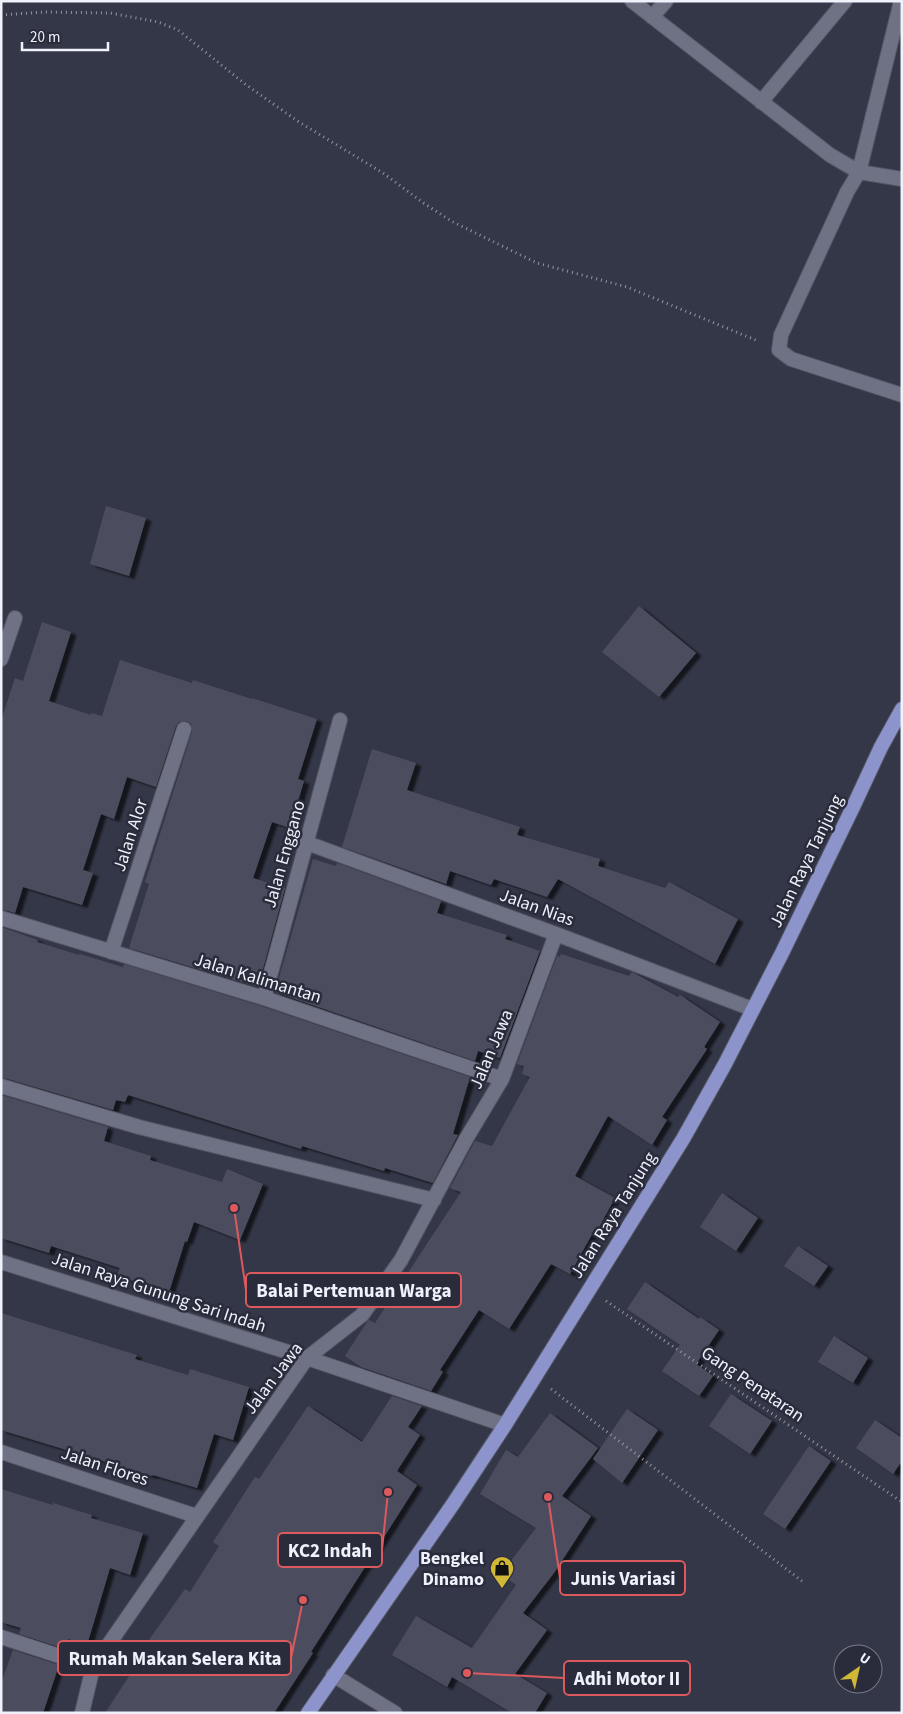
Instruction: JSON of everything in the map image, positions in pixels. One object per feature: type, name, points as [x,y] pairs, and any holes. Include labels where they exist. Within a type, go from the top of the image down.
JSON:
[{"type":"main road","name":"Jalan Raya Tanjung","points":[[308,1713],[391,1595],[505,1425],[683,1138],[782,953],[881,747],[902,708]]},
{"type":"street","points":[[632,1],[830,155],[859,172],[902,179]]},
{"type":"street","points":[[652,17],[666,1]]},
{"type":"street","points":[[762,102],[845,1]]},
{"type":"street","points":[[901,1],[898,29],[859,172],[847,192],[781,335],[780,350],[791,359],[902,395]]},
{"type":"street","points":[[1,659],[15,618]]},
{"type":"street","name":"Jalan Enggano","points":[[264,998],[340,720]]},
{"type":"street","name":"Jalan Alor","points":[[111,952],[184,729]]},
{"type":"street","name":"Jalan Nias","points":[[307,843],[556,934],[752,1009]]},
{"type":"street","name":"Jalan Kalimantan","points":[[1,918],[264,998],[502,1080]]},
{"type":"street","name":"Jalan Jawa","points":[[82,1713],[93,1666],[196,1516],[307,1358],[362,1316],[400,1260],[466,1140],[502,1080],[556,934]]},
{"type":"street","points":[[1,1086],[139,1127],[434,1200]]},
{"type":"street","name":"Jalan Raya Gunung Sari Indah","points":[[1,1262],[307,1358],[505,1425]]},
{"type":"street","name":"Jalan Flores","points":[[1,1452],[196,1516]]},
{"type":"street","points":[[1,1638],[93,1666]]},
{"type":"street","points":[[333,1675],[395,1713]]},
{"type":"path","points":[[1,15],[44,12],[110,13],[158,22],[178,30],[245,84],[299,122],[383,172],[451,221],[537,264],[627,287],[780,350]]},
{"type":"path","name":"Gang Penataran","points":[[589,1290],[902,1502]]},
{"type":"path","points":[[534,1377],[802,1581]]},
{"type":"building","points":[[106,506],[146,518],[129,576],[90,564]]},
{"type":"building","points":[[639,606],[696,653],[659,697],[602,652]]},
{"type":"building","points":[[42,622],[71,632],[49,701],[91,715],[91,713],[102,716],[120,660],[192,683],[193,680],[317,719],[298,779],[304,781],[290,828],[272,822],[253,878],[285,888],[258,987],[129,948],[149,884],[145,882],[192,732],[191,724],[186,721],[179,722],[176,726],[156,787],[127,777],[114,819],[101,814],[83,870],[93,873],[82,905],[23,887],[15,913],[1,909],[1,721],[15,678],[23,681]]},
{"type":"building","points":[[372,749],[416,763],[407,790],[520,827],[517,835],[600,859],[598,866],[665,888],[669,882],[738,919],[715,964],[558,879],[547,897],[494,879],[491,885],[450,871],[446,884],[342,847]]},
{"type":"building","points":[[313,859],[336,866],[337,863],[441,901],[437,913],[507,935],[505,939],[540,951],[500,1058],[478,1051],[475,1061],[275,992]]},
{"type":"building","points":[[1,927],[38,940],[37,942],[79,955],[123,967],[124,964],[261,1006],[470,1077],[453,1134],[458,1135],[433,1183],[385,1168],[384,1171],[302,1146],[301,1149],[128,1095],[125,1102],[116,1100],[113,1110],[1,1077]]},
{"type":"building","points":[[561,954],[629,976],[632,972],[678,997],[680,995],[720,1022],[704,1047],[707,1049],[662,1117],[667,1120],[652,1145],[608,1116],[575,1176],[615,1198],[570,1274],[551,1264],[509,1329],[479,1310],[440,1370],[443,1372],[431,1391],[361,1367],[345,1356],[367,1322],[369,1320],[375,1323],[461,1192],[450,1188],[475,1141],[492,1146],[530,1077],[522,1074],[524,1066],[517,1064],[557,956],[560,957]]},
{"type":"building","points":[[1,1095],[108,1127],[104,1141],[151,1156],[150,1160],[222,1182],[227,1169],[263,1184],[240,1240],[194,1222],[187,1242],[185,1241],[169,1292],[117,1276],[120,1268],[51,1246],[49,1253],[1,1238]]},
{"type":"building","points":[[722,1193],[758,1218],[736,1251],[700,1227]]},
{"type":"building","points":[[798,1246],[828,1266],[814,1286],[784,1266]]},
{"type":"building","points":[[645,1282],[699,1319],[700,1317],[719,1330],[696,1364],[713,1376],[699,1396],[662,1371],[680,1345],[627,1309]]},
{"type":"building","points":[[1,1313],[137,1355],[135,1359],[188,1375],[190,1369],[249,1387],[233,1440],[214,1434],[197,1488],[1,1430]]},
{"type":"building","points":[[834,1336],[868,1358],[853,1383],[818,1362]]},
{"type":"building","points":[[731,1394],[772,1421],[750,1454],[709,1426]]},
{"type":"building","points":[[392,1396],[422,1406],[408,1427],[420,1435],[397,1471],[417,1485],[274,1713],[105,1713],[141,1658],[138,1657],[151,1637],[185,1589],[190,1592],[219,1546],[213,1542],[255,1477],[259,1479],[308,1406],[362,1442]]},
{"type":"building","points":[[627,1409],[658,1430],[622,1483],[593,1459]]},
{"type":"building","points":[[550,1413],[598,1448],[562,1496],[591,1516],[554,1573],[523,1613],[547,1630],[515,1674],[547,1693],[535,1713],[512,1713],[452,1677],[447,1687],[392,1655],[416,1616],[472,1648],[516,1585],[501,1574],[536,1528],[480,1494],[506,1450],[518,1457]]},
{"type":"building","points":[[875,1420],[902,1438],[902,1461],[893,1474],[856,1448]]},
{"type":"building","points":[[809,1446],[831,1461],[785,1529],[763,1514]]},
{"type":"building","points":[[1,1489],[92,1515],[91,1518],[143,1533],[130,1575],[110,1568],[87,1645],[68,1639],[65,1649],[19,1634],[21,1628],[1,1622]]},
{"type":"building","points":[[13,1650],[59,1665],[43,1713],[1,1713],[1,1683]]},
{"type":"place","name":"Balai Pertemuan Warga","points":[[234,1208]]},
{"type":"place","name":"KC2 Indah","points":[[388,1492]]},
{"type":"place","name":"Junis Variasi","points":[[548,1497]]},
{"type":"place","name":"Bengkel Dinamo","points":[[502,1589]]},
{"type":"place","name":"Rumah Makan Selera Kita","points":[[303,1600]]},
{"type":"place","name":"Adhi Motor II","points":[[467,1673]]}]
